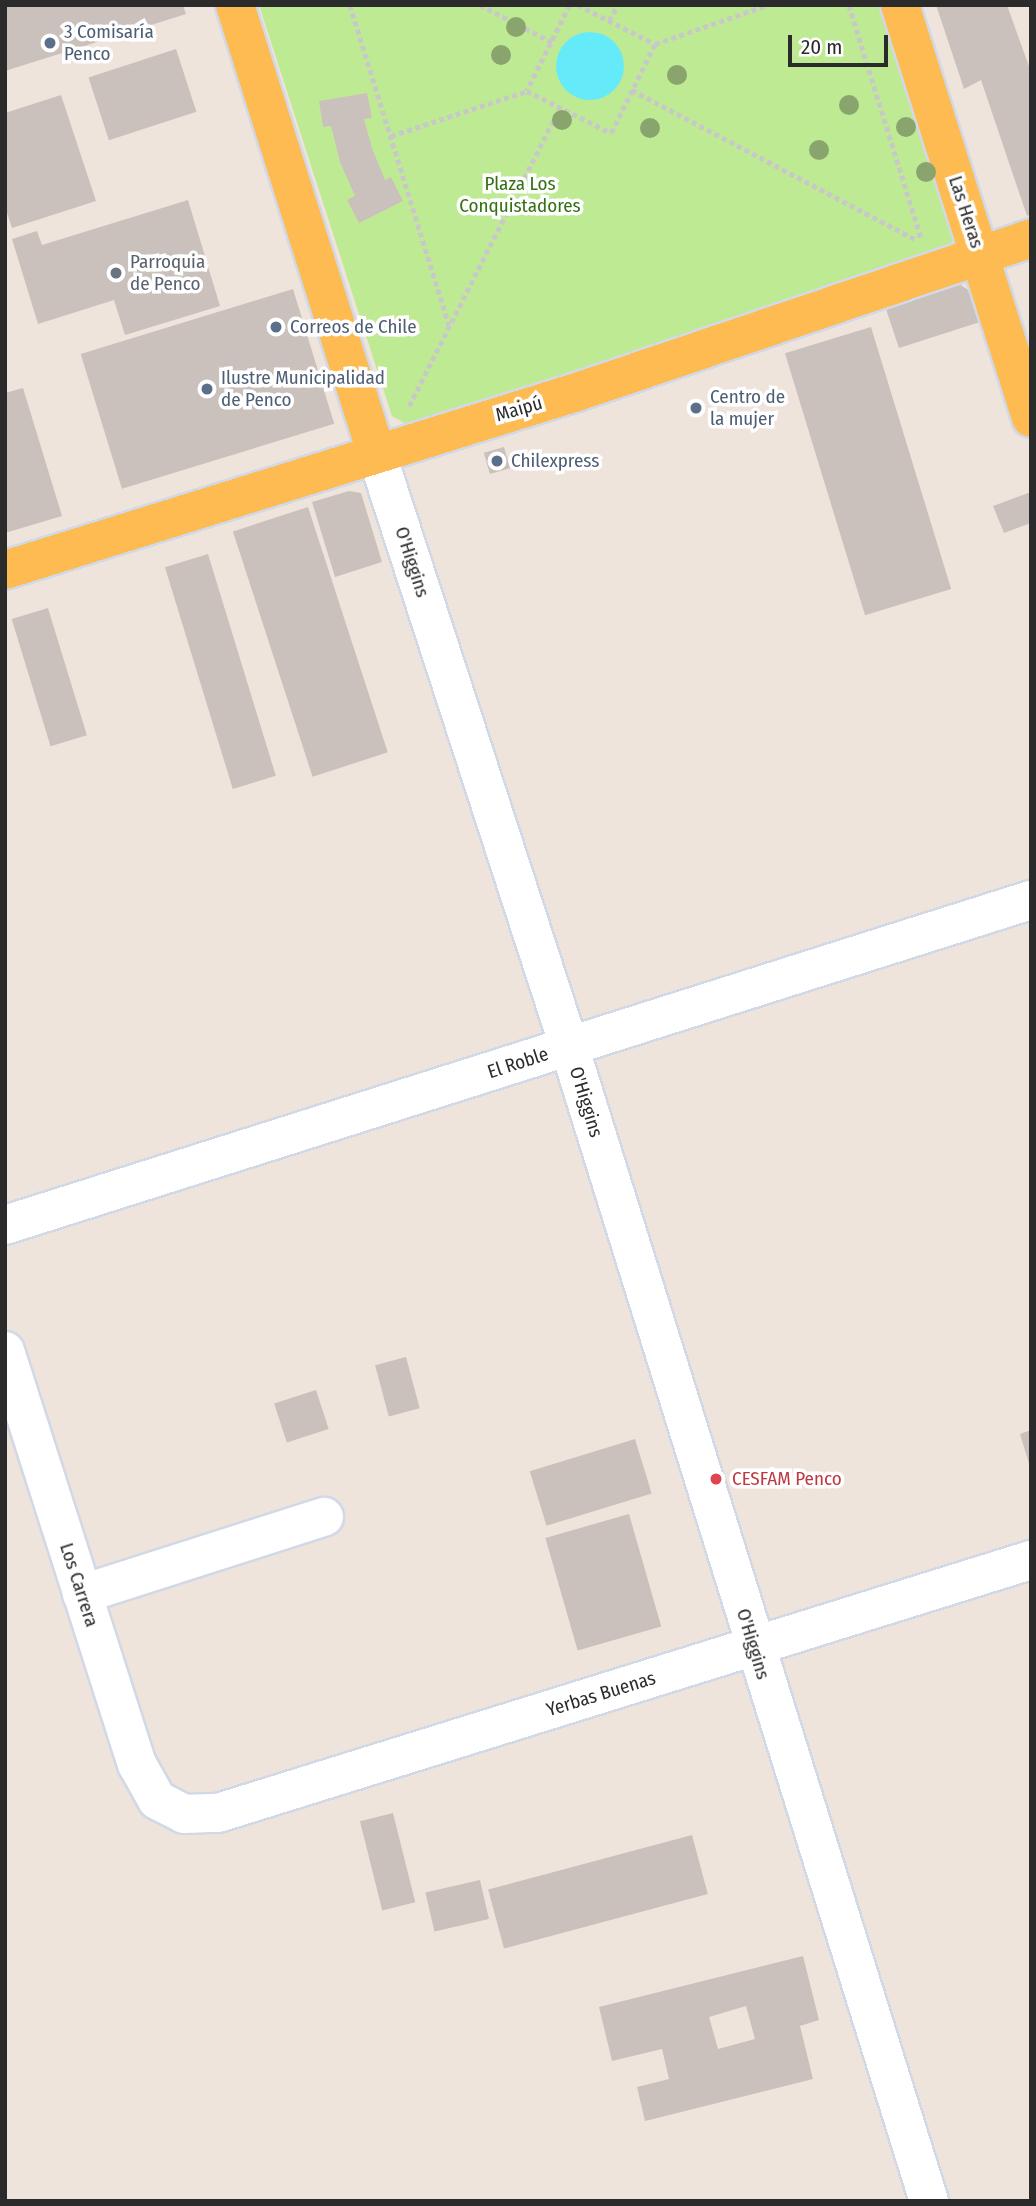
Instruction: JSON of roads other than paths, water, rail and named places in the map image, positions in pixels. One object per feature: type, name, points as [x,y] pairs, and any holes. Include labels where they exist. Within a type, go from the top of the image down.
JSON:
[{"type":"main road","name":"O'Higgins","points":[[235,5],[376,452]]},
{"type":"main road","name":"Las Heras","points":[[900,5],[1031,418]]},
{"type":"main road","name":"Maipú","points":[[5,570],[577,391],[1031,238]]},
{"type":"street","name":"O'Higgins","points":[[376,452],[569,1046],[753,1646],[929,2201]]},
{"type":"street","name":"El Roble","points":[[5,1225],[1031,900]]},
{"type":"street","name":"Los Carrera","points":[[5,1351],[137,1764],[147,1789],[169,1808]]},
{"type":"street","points":[[82,1594],[324,1517]]},
{"type":"street","name":"Yerbas Buenas","points":[[169,1808],[201,1816],[218,1813],[1031,1560]]},
{"type":"water","points":[[583,32],[597,32],[609,37],[619,47],[624,66],[619,85],[609,95],[597,100],[583,100],[571,95],[561,85],[556,73],[556,59],[561,47],[571,37]]},
{"type":"place","name":"3 Comisaría Penco","points":[[50,43]]},
{"type":"place","name":"Parroquia de Penco","points":[[116,273]]},
{"type":"place","name":"Correos de Chile","points":[[276,327]]},
{"type":"place","name":"Ilustre Municipalidad de Penco","points":[[207,389]]},
{"type":"place","name":"Centro de la mujer","points":[[696,408]]},
{"type":"place","name":"Chilexpress","points":[[497,461]]},
{"type":"place","name":"CESFAM Penco","points":[[716,1479]]},
{"type":"park label","name":"Plaza Los Conquistadores","points":[[520,195]]}]
